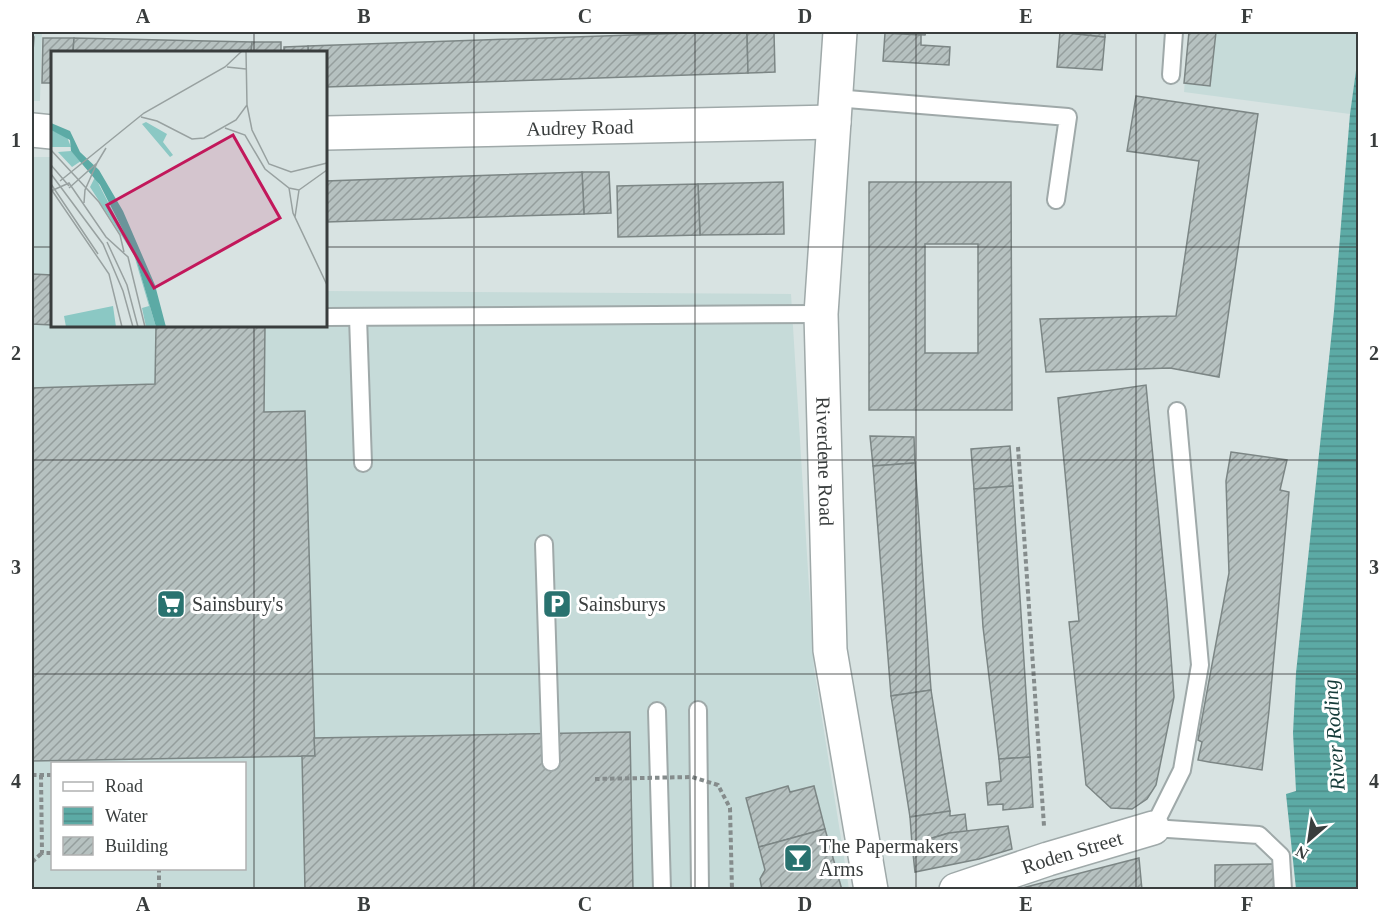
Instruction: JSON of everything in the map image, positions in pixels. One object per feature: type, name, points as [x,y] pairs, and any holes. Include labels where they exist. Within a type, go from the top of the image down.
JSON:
[{"type":"street","name":"Riverdene Road","points":[[840,32],[821,315],[830,650],[871,890]]},
{"type":"street","name":"Audrey Road","points":[[327,133],[834,110]]},
{"type":"street","points":[[32,130],[51,132]]},
{"type":"street","name":"Roden Street","points":[[956,890],[1048,859],[1153,828]]},
{"type":"lane","points":[[1171,75],[1174,32]]},
{"type":"lane","points":[[834,110],[1068,117],[1056,200]]},
{"type":"lane","points":[[327,317],[821,315]]},
{"type":"lane","points":[[358,317],[363,463]]},
{"type":"lane","points":[[1177,411],[1200,665],[1182,770],[1153,828],[1259,835],[1281,856],[1283,890]]},
{"type":"lane","points":[[544,544],[551,762]]},
{"type":"lane","points":[[698,710],[699,890]]},
{"type":"lane","points":[[657,711],[662,890]]},
{"type":"path","points":[[1018,447],[1042,807],[1048,859]]},
{"type":"path","points":[[32,775],[51,774]]},
{"type":"path","points":[[41,775],[42,853]]},
{"type":"path","points":[[595,779],[692,777],[718,786],[730,808],[732,890]]},
{"type":"path","points":[[32,862],[42,853],[51,853]]},
{"type":"path","points":[[159,870],[159,890]]},
{"type":"shaded area","points":[[32,32],[42,32],[40,101],[32,101]]},
{"type":"shaded area","points":[[1189,32],[1358,32],[1358,56],[1350,114],[1184,92]]},
{"type":"shaded area","points":[[32,157],[51,157],[51,327],[327,327],[327,291],[791,294],[814,668],[849,889],[32,889]]},
{"type":"water","name":"River Roding","points":[[1358,56],[1358,889],[1296,889],[1286,794],[1296,791],[1293,733],[1296,673],[1334,311],[1350,114]]},
{"type":"building","points":[[747,32],[748,73],[327,87],[327,51],[308,51],[308,46]]},
{"type":"building","points":[[747,32],[774,32],[775,72],[748,73]]},
{"type":"building","points":[[885,32],[926,32],[925,35]]},
{"type":"building","points":[[1060,32],[1105,37],[1102,70],[1057,67]]},
{"type":"building","points":[[1060,32],[1105,32],[1105,37]]},
{"type":"building","points":[[1189,32],[1216,32],[1210,86],[1184,83]]},
{"type":"building","points":[[885,33],[921,35],[921,45],[950,47],[949,65],[883,61]]},
{"type":"building","points":[[32,37],[34,37],[32,66]]},
{"type":"building","points":[[43,38],[74,38],[73,51],[51,51],[51,83],[42,83]]},
{"type":"building","points":[[74,38],[252,42],[251,51],[73,51]]},
{"type":"building","points":[[252,42],[281,42],[281,51],[251,51]]},
{"type":"building","points":[[308,46],[308,51],[284,51],[284,47]]},
{"type":"building","points":[[1136,96],[1258,114],[1219,377],[1170,368],[1046,372],[1040,319],[1176,316],[1199,161],[1127,151]]},
{"type":"building","points":[[582,172],[609,172],[611,213],[584,214]]},
{"type":"building","points":[[582,172],[584,214],[327,222],[327,181]]},
{"type":"building","points":[[783,182],[784,234],[700,235],[698,184]]},
{"type":"building","points":[[869,182],[1011,182],[1012,410],[869,410]],"holes":[[[925,244],[978,244],[978,353],[925,353]]]},
{"type":"building","points":[[698,184],[700,235],[618,237],[617,186]]},
{"type":"building","points":[[32,274],[51,275],[51,325],[32,324]]},
{"type":"building","name":"Sainsbury's","points":[[156,327],[265,327],[264,412],[305,411],[315,756],[32,761],[32,388],[155,384]]},
{"type":"building","points":[[1146,385],[1174,697],[1156,785],[1147,799],[1132,809],[1111,808],[1086,785],[1069,622],[1079,621],[1058,398]]},
{"type":"building","points":[[870,436],[914,437],[915,463],[873,466]]},
{"type":"building","points":[[1010,446],[1013,486],[974,489],[971,449]]},
{"type":"building","points":[[1231,452],[1287,460],[1280,490],[1289,492],[1262,770],[1198,760],[1202,742],[1198,740],[1229,573],[1226,481]]},
{"type":"building","points":[[915,463],[931,690],[891,696],[873,466]]},
{"type":"building","points":[[1013,486],[1030,757],[999,759],[983,627],[974,489]]},
{"type":"building","points":[[931,690],[950,811],[910,817],[891,696]]},
{"type":"building","points":[[630,732],[633,890],[305,890],[302,756],[315,756],[314,738]]},
{"type":"building","points":[[1030,757],[1033,807],[1003,810],[1003,804],[988,805],[986,783],[1001,781],[999,759]]},
{"type":"building","points":[[788,786],[790,792],[814,786],[825,829],[759,847],[746,798]]},
{"type":"building","points":[[950,811],[950,816],[965,814],[967,832],[949,833],[912,844],[910,817]]},
{"type":"building","points":[[1008,826],[1012,849],[979,859],[915,872],[912,844],[949,833]]},
{"type":"building","name":"The Papermakers Arms","points":[[825,829],[842,890],[762,890],[760,879],[765,870],[759,847]]},
{"type":"building","points":[[1139,858],[1142,890],[1018,890],[1018,889]]},
{"type":"building","points":[[1276,864],[1276,890],[1215,890],[1215,865]]},
{"type":"place","name":"Sainsbury's","points":[[171,604]]},
{"type":"place","name":"Sainsburys","points":[[557,604]]},
{"type":"place","name":"The Papermakers Arms","points":[[798,858]]}]
